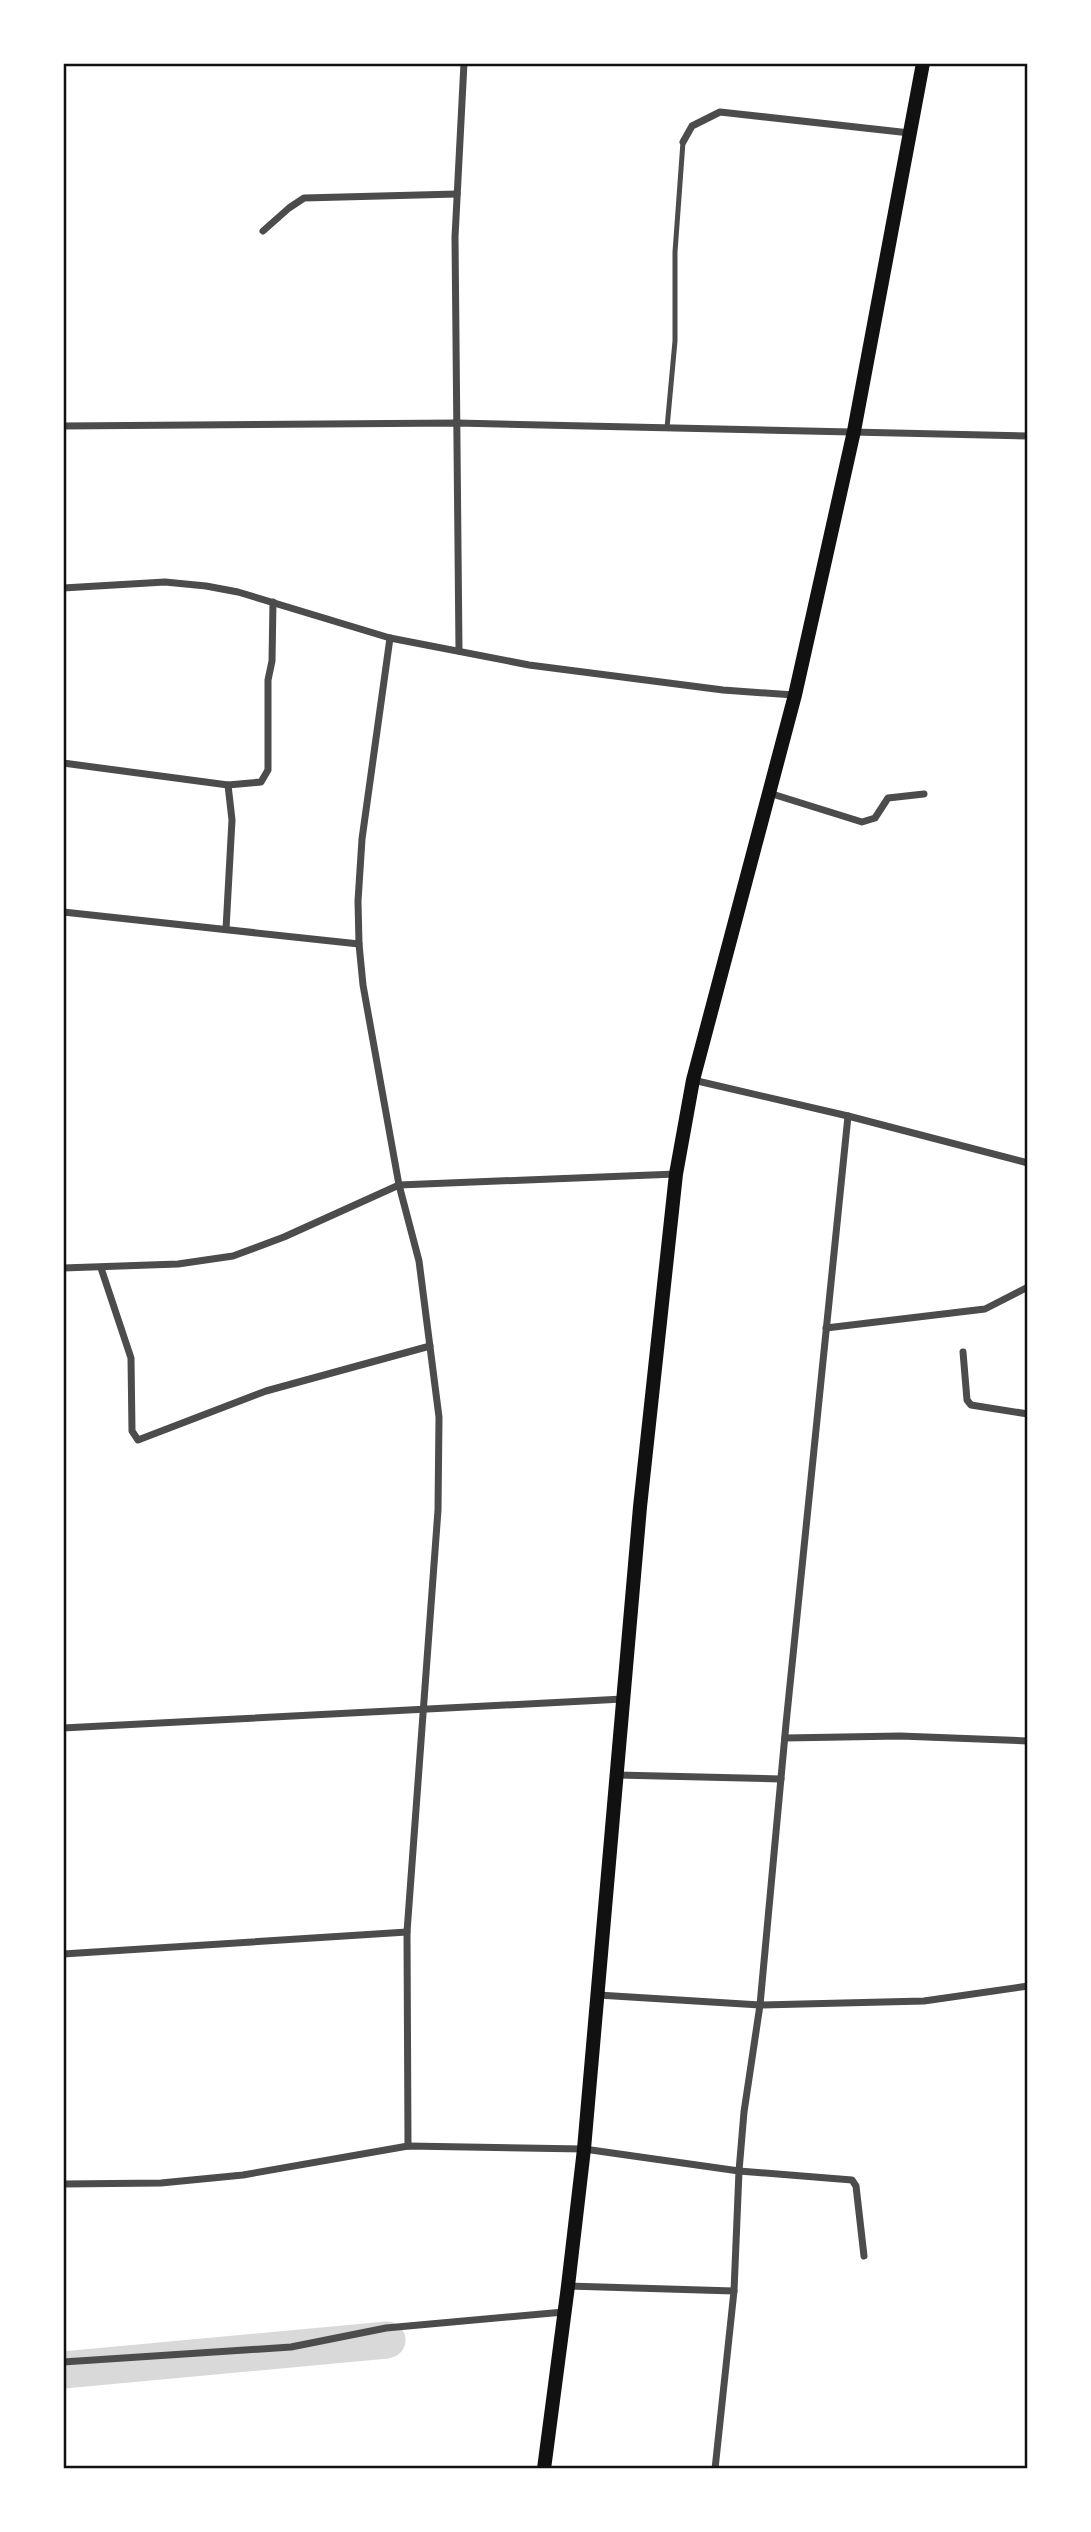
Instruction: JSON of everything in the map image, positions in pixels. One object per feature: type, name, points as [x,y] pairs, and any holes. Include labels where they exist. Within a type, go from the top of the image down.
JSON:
[{"type":"main road","points":[[544,2469],[583,2149],[623,1699],[676,1174],[693,1080],[795,695],[853,431],[923,63]]},
{"type":"street","points":[[459,651],[455,237],[464,63]]},
{"type":"street","points":[[683,142],[692,125],[719,113],[910,133]]},
{"type":"street","points":[[263,231],[304,198],[457,194]]},
{"type":"street","points":[[63,426],[457,423],[1028,436]]},
{"type":"street","points":[[63,588],[165,582],[239,592],[390,638],[529,665],[723,690],[795,695]]},
{"type":"street","points":[[63,763],[228,785],[261,782],[268,770],[268,680],[272,662],[273,602]]},
{"type":"street","points":[[390,638],[362,839],[358,901],[359,944],[363,985],[399,1185],[419,1261],[439,1417],[438,1510],[407,1932],[408,2146]]},
{"type":"street","points":[[226,929],[232,820],[228,785]]},
{"type":"street","points":[[769,793],[862,822],[875,818],[888,798],[924,794]]},
{"type":"street","points":[[63,912],[359,944]]},
{"type":"street","points":[[693,1080],[848,1116],[1028,1163]]},
{"type":"street","points":[[715,2469],[734,2291],[738,2171],[760,2005],[848,1116]]},
{"type":"street","points":[[63,1268],[178,1264],[233,1256],[284,1237],[399,1185],[676,1174]]},
{"type":"street","points":[[100,1268],[131,1358],[132,1431],[138,1440],[266,1391],[430,1346]]},
{"type":"street","points":[[826,1328],[985,1309],[1028,1287]]},
{"type":"street","points":[[963,1352],[967,1400],[971,1405],[976,1408],[1028,1414]]},
{"type":"street","points":[[63,1728],[623,1699]]},
{"type":"street","points":[[785,1738],[901,1736],[1028,1741]]},
{"type":"street","points":[[616,1775],[781,1779]]},
{"type":"street","points":[[63,1954],[407,1932]]},
{"type":"street","points":[[597,1995],[760,2005],[924,2001],[1028,1986]]},
{"type":"street","points":[[63,2184],[161,2183],[243,2175],[408,2146],[583,2149],[738,2171],[852,2180],[856,2186],[864,2256]]},
{"type":"street","points":[[568,2286],[734,2291]]},
{"type":"street","points":[[63,2362],[291,2347],[386,2328],[564,2312]]},
{"type":"lane","points":[[667,428],[675,341],[675,252],[683,142]]},
{"type":"waterway","points":[[63,2370],[387,2340]]}]
